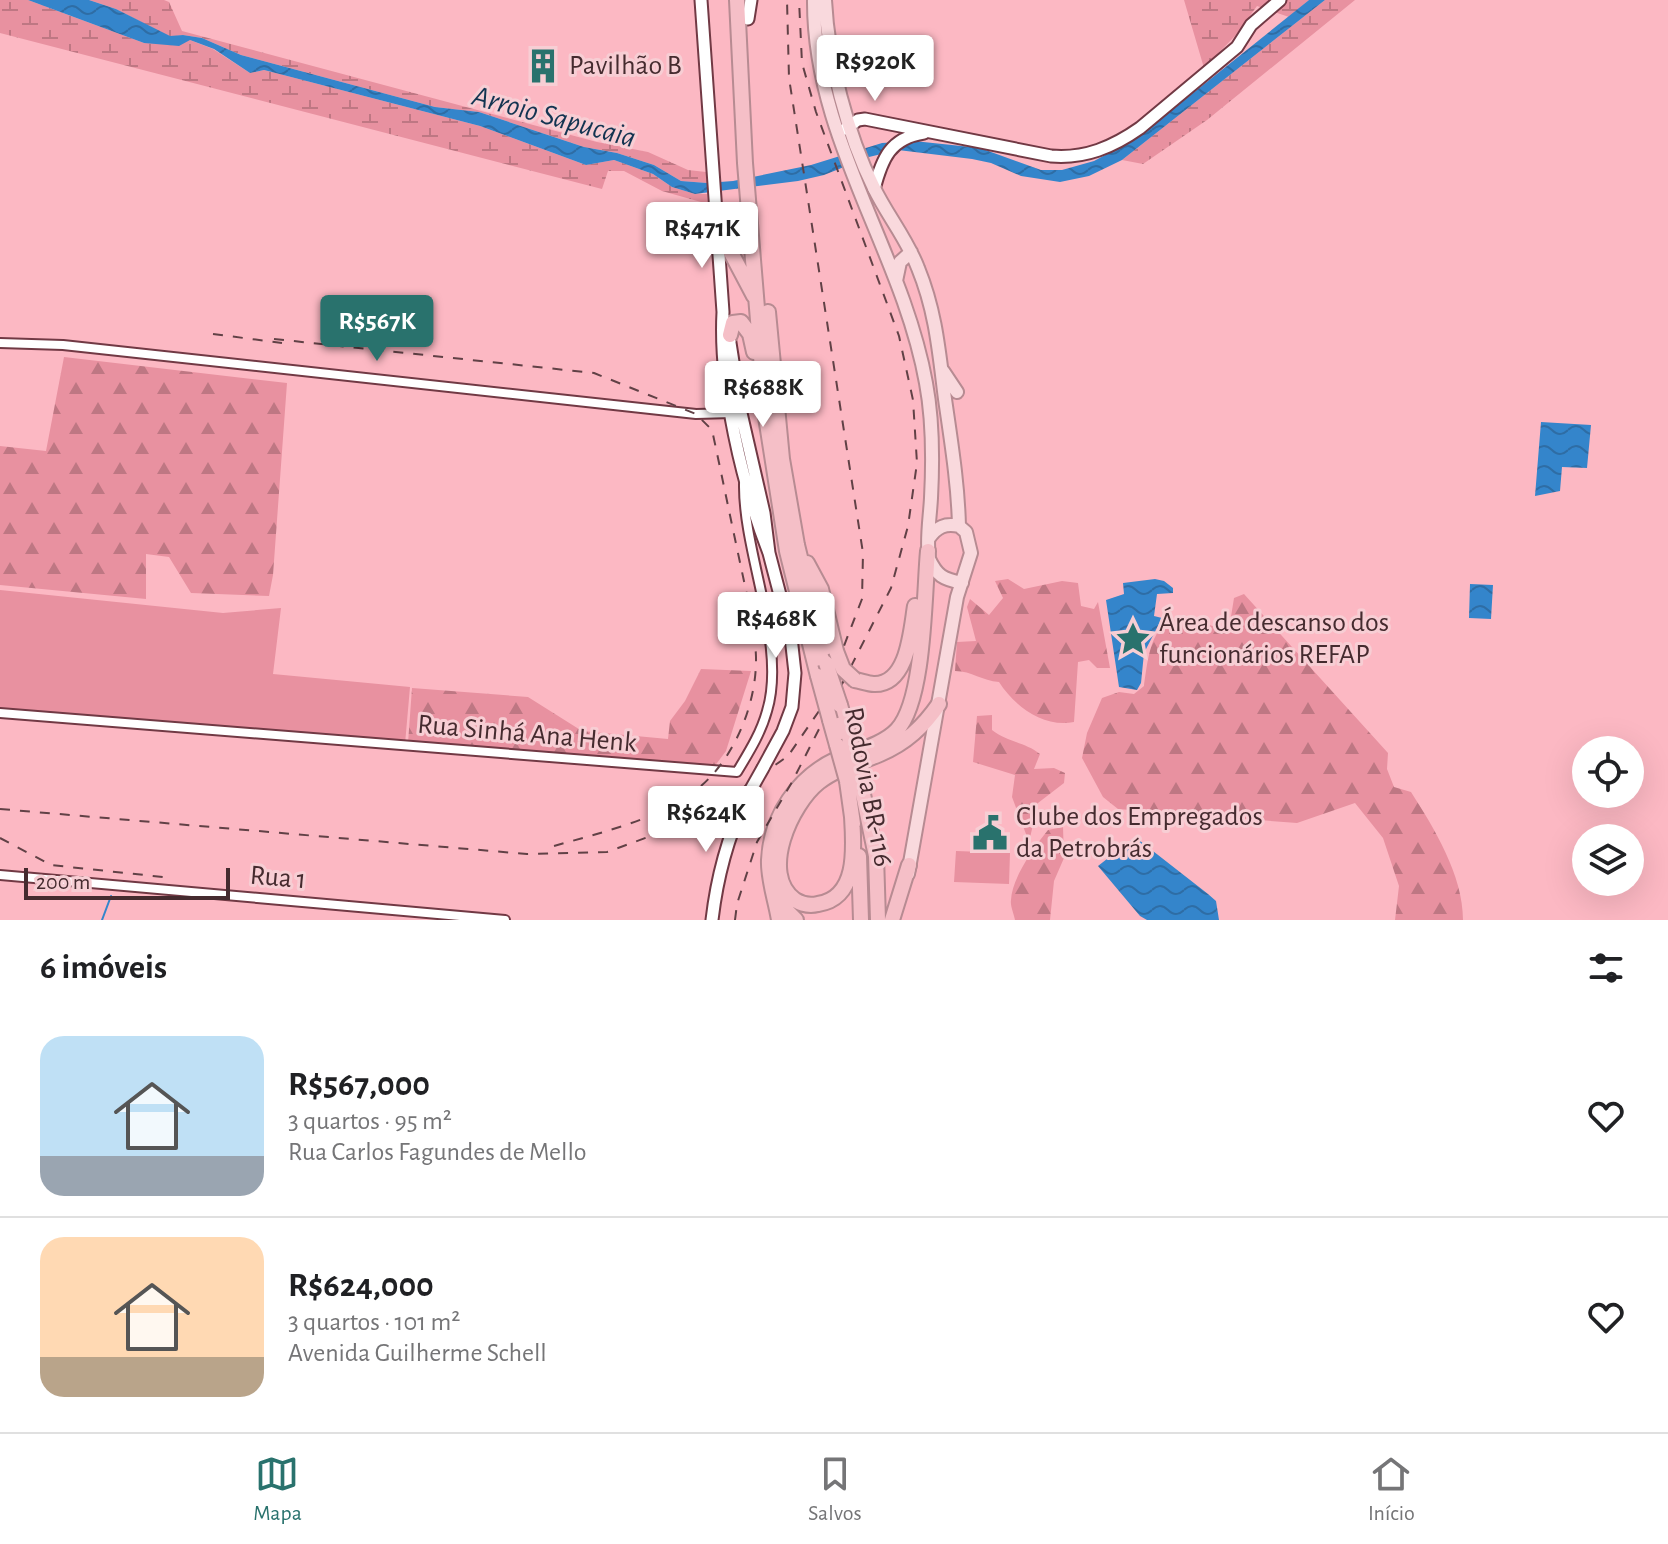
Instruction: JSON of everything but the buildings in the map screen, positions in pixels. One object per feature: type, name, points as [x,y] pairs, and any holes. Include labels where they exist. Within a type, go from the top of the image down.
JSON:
[{"type":"highway","name":"Rodovia BR-116","points":[[737,0],[764,393],[787,551],[822,669],[840,705],[843,741],[876,856],[878,920]]},
{"type":"highway","name":"Rodovia BR-116","points":[[749,0],[750,162]]},
{"type":"highway","name":"Rodovia BR-116","points":[[753,202],[782,459],[830,720],[843,741]]},
{"type":"highway","points":[[717,226],[758,302]]},
{"type":"highway","points":[[730,335],[730,327],[736,321],[746,326],[764,393]]},
{"type":"highway","points":[[797,545],[821,589],[843,669],[855,680],[876,684],[894,677],[905,656],[928,544]]},
{"type":"highway","points":[[779,920],[769,861],[773,839],[787,801],[807,776],[825,764],[890,735],[898,729],[909,710],[917,681],[928,544]]},
{"type":"highway","points":[[852,817],[854,852],[849,876],[840,894],[826,903],[809,906],[794,899],[781,882],[779,860],[786,830],[800,803],[815,785],[830,774],[904,742],[925,724],[939,704]]},
{"type":"highway","name":"Rodovia BR-116","points":[[853,778],[852,817],[859,859],[861,920]]},
{"type":"highway","points":[[892,920],[909,865]]},
{"type":"highway","points":[[776,899],[796,920]]},
{"type":"main road","points":[[701,0],[723,312],[721,336],[749,467],[754,515],[769,553],[791,637],[795,673],[792,707],[783,731],[733,826],[717,880],[712,920]]},
{"type":"main road","points":[[814,0],[822,41],[863,163],[874,189],[911,252],[934,313],[958,492],[959,526]]},
{"type":"main road","points":[[825,0],[817,61],[839,140],[880,240],[926,382],[931,424],[928,544],[938,575],[962,583]]},
{"type":"main road","points":[[839,140],[865,119],[1065,157],[1109,147],[1140,128],[1237,47],[1251,25],[1280,0]]},
{"type":"main road","points":[[874,189],[882,160],[893,146],[914,134],[933,132]]},
{"type":"main road","points":[[895,284],[900,262],[911,252]]},
{"type":"main road","points":[[723,312],[730,335],[736,413]]},
{"type":"main road","points":[[941,369],[957,392]]},
{"type":"main road","points":[[899,920],[957,597],[971,553],[966,532],[959,526],[935,529],[928,544]]},
{"type":"street","points":[[0,343],[696,414],[736,413]]},
{"type":"street","name":"Rua Sinhá Ana Henk","points":[[0,713],[737,772],[756,740],[768,708],[772,672],[768,634],[744,510],[749,467]]},
{"type":"street","name":"Rua 1","points":[[0,875],[505,920]]},
{"type":"green space","points":[[0,0],[28,0],[144,43],[190,40],[213,49],[250,73],[264,70],[480,126],[586,165],[614,160],[653,174],[672,187],[707,194],[708,204],[662,191],[624,171],[608,171],[602,189],[0,33]]},
{"type":"green space","points":[[89,0],[164,0],[169,2],[182,31],[597,142],[648,152],[688,170],[706,172],[707,183],[681,181],[654,165],[617,153],[584,147],[479,112],[435,107],[241,55],[202,38],[183,35],[170,37],[116,9]]},
{"type":"green space","points":[[1184,0],[1309,0],[1289,17],[1257,6],[1235,36],[1204,68]]},
{"type":"green space","points":[[1325,0],[1355,0],[1207,120],[1143,164],[1122,160]]},
{"type":"green space","points":[[64,357],[287,383],[269,596],[191,593],[169,557],[146,554],[146,599],[0,585],[0,446],[46,451]]},
{"type":"green space","points":[[1008,579],[1024,589],[1062,581],[1078,583],[1081,606],[1094,609],[1098,602],[1110,668],[1097,668],[1089,660],[1078,662],[1074,722],[1041,719],[1013,700],[999,682],[955,671],[957,642],[976,641],[967,607],[970,599],[989,615],[1003,598],[995,581]]},
{"type":"green space","points":[[0,590],[223,613],[281,608],[273,674],[410,687],[405,744],[0,708]]},
{"type":"green space","points":[[1244,594],[1388,753],[1387,769],[1394,787],[1411,792],[1446,853],[1458,886],[1463,920],[1395,920],[1399,886],[1383,838],[1355,803],[1297,823],[1118,809],[1103,797],[1082,758],[1087,733],[1102,698],[1119,692],[1134,694],[1144,686],[1153,642],[1164,625],[1185,619],[1222,629],[1230,623],[1234,598]]},
{"type":"green space","points":[[701,669],[751,671],[726,751],[714,767],[408,743],[412,688],[528,697],[582,731],[668,739],[670,721],[685,701]]},
{"type":"green space","points":[[992,715],[992,730],[1040,754],[1034,769],[1054,768],[1065,773],[1064,783],[1038,803],[1029,842],[1012,797],[1015,775],[973,762],[977,716]]},
{"type":"green space","points":[[1063,827],[1064,858],[1054,881],[1050,920],[1015,920],[1011,900],[1019,873],[1048,830]]},
{"type":"green space","points":[[956,851],[1010,853],[1009,884],[954,882]]},
{"type":"water","points":[[28,0],[89,0],[116,9],[170,36],[202,38],[241,55],[435,107],[479,112],[584,147],[617,153],[654,165],[681,181],[707,183],[733,181],[811,165],[882,143],[914,141],[980,148],[1041,170],[1062,170],[1094,161],[1137,138],[1309,0],[1325,0],[1122,160],[1089,176],[1060,182],[1021,176],[991,163],[972,159],[898,150],[798,181],[695,194],[672,187],[653,174],[614,160],[586,165],[480,126],[264,70],[250,73],[214,49],[190,40],[179,46],[144,43]]},
{"type":"water","points":[[1541,422],[1591,425],[1587,468],[1562,467],[1560,491],[1535,496]]},
{"type":"water","name":"Área de descanso dos funcionários REFAP","points":[[1155,579],[1173,588],[1173,593],[1157,594],[1154,616],[1162,618],[1144,653],[1141,683],[1137,690],[1119,687],[1106,600],[1124,594],[1123,583]]},
{"type":"water","points":[[1470,584],[1493,585],[1491,619],[1469,618]]},
{"type":"water","points":[[1135,837],[1216,901],[1219,920],[1147,920],[1140,916],[1098,866]]},
{"type":"waterway","points":[[102,920],[111,896]]},
{"type":"railway","points":[[0,809],[527,854],[607,852],[681,825],[717,806],[788,756],[819,711],[862,599],[863,553],[789,78],[787,0]]},
{"type":"railway","points":[[735,920],[737,904],[757,842],[792,782],[891,588],[908,526],[917,463],[913,400],[899,336],[816,112],[802,63],[799,0]]},
{"type":"railway","points":[[213,334],[282,343]]},
{"type":"railway","points":[[274,339],[594,373],[696,414],[712,430],[754,635],[755,675],[747,713],[721,765],[695,791],[646,818],[554,846]]},
{"type":"railway","points":[[0,838],[51,865],[172,878]]},
{"type":"place","name":"Pavilhão B","points":[[543,66]]},
{"type":"place","name":"Área de descanso dos funcionários REFAP","points":[[1133,639]]},
{"type":"place","name":"Clube dos Empregados da Petrobrás","points":[[990,833]]},
{"type":"water label","name":"Arroio Sapucaia","points":[[554,117]]}]
